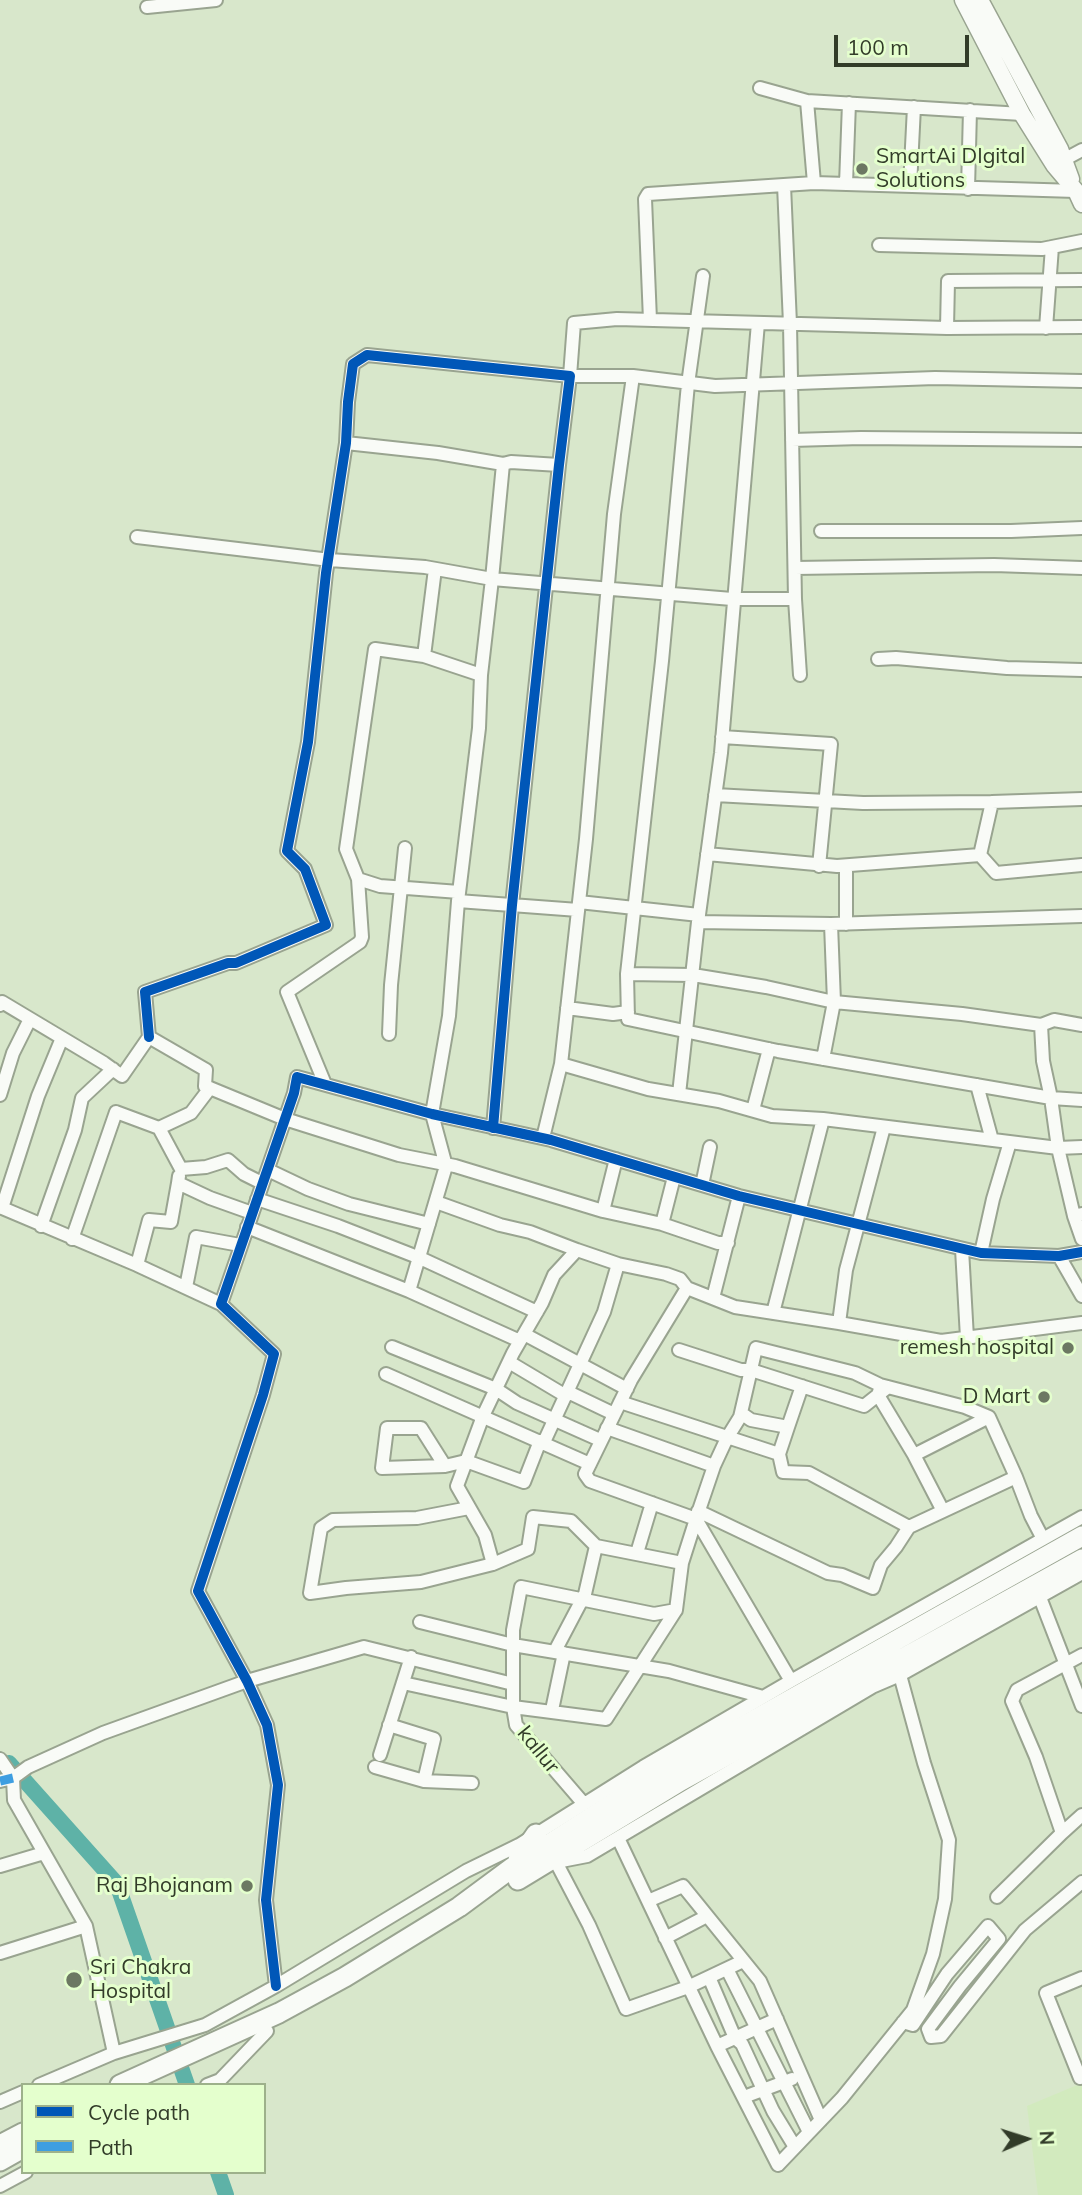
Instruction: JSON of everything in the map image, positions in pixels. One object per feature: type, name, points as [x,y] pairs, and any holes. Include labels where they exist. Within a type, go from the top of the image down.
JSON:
[{"type":"highway","points":[[132,2083],[151,2080],[222,2045],[345,1977],[459,1907],[513,1867],[668,1768],[1082,1536]]},
{"type":"highway","points":[[222,2045],[267,2031],[361,1983],[681,1781],[1082,1559]]},
{"type":"highway","points":[[513,1867],[536,1834]]},
{"type":"highway","points":[[0,2146],[21,2134]]},
{"type":"highway","points":[[0,2161],[21,2149]]},
{"type":"main road","points":[[963,0],[1022,114],[1059,162]]},
{"type":"main road","points":[[980,0],[1079,198]]},
{"type":"street","points":[[147,7],[216,0]]},
{"type":"street","points":[[760,88],[807,101],[1022,114]]},
{"type":"street","points":[[807,101],[814,183]]},
{"type":"street","points":[[846,184],[849,103]]},
{"type":"street","points":[[909,186],[914,107]]},
{"type":"street","points":[[968,189],[970,110]]},
{"type":"street","points":[[1059,162],[1082,150]]},
{"type":"street","points":[[650,320],[645,199],[648,194],[814,183],[968,189],[1079,198]]},
{"type":"street","points":[[784,185],[790,324],[795,599],[800,675]]},
{"type":"street","points":[[879,245],[1006,249],[1052,247],[1082,241]]},
{"type":"street","points":[[1046,328],[1052,247]]},
{"type":"street","points":[[703,276],[688,384],[627,974],[628,1019],[823,1059],[1051,1098],[1082,1100]]},
{"type":"street","points":[[947,328],[948,281],[1082,280]]},
{"type":"street","points":[[493,1128],[512,905],[574,323],[617,319],[947,328],[1082,327]]},
{"type":"street","points":[[679,1094],[722,737],[758,323]]},
{"type":"street","points":[[0,1005],[2,1002],[122,1076],[149,1037],[145,992],[228,963],[236,963],[326,925],[305,869],[287,851],[308,743],[346,443],[353,364],[367,355],[570,376],[632,376],[688,384],[935,378],[1082,381]]},
{"type":"street","points":[[542,1138],[561,1064],[579,906],[614,514],[632,376]]},
{"type":"street","points":[[792,440],[1082,440]]},
{"type":"street","points":[[346,443],[438,453],[503,464],[511,462],[559,465]]},
{"type":"street","points":[[409,1291],[446,1166],[432,1114],[449,1016],[458,897],[479,728],[481,675],[503,464]]},
{"type":"street","points":[[821,531],[1011,531],[1082,528]]},
{"type":"street","points":[[137,537],[330,560],[435,569],[492,579],[733,599],[795,599]]},
{"type":"street","points":[[795,569],[994,565],[1082,568]]},
{"type":"street","points":[[424,656],[435,569]]},
{"type":"street","points":[[325,1084],[287,992],[360,942],[362,937],[358,879],[346,849],[375,649],[424,656],[481,675]]},
{"type":"street","points":[[878,659],[1082,670]]},
{"type":"street","points":[[722,737],[831,744],[819,866]]},
{"type":"street","points":[[715,795],[863,803],[1082,799]]},
{"type":"street","points":[[980,855],[992,802]]},
{"type":"street","points":[[389,1034],[391,985],[405,848]]},
{"type":"street","points":[[707,853],[819,866],[980,855]]},
{"type":"street","points":[[980,855],[996,873],[1082,865]]},
{"type":"street","points":[[846,866],[846,924]]},
{"type":"street","points":[[358,879],[380,886],[512,905],[635,908],[698,919],[846,924],[1082,916]]},
{"type":"street","points":[[823,1059],[834,1002],[831,924]]},
{"type":"street","points":[[627,974],[693,975],[834,1002],[962,1014],[1041,1025],[1054,1020],[1082,1026]]},
{"type":"street","points":[[567,1008],[613,1014],[628,1012]]},
{"type":"street","points":[[0,1095],[13,1053],[30,1019]]},
{"type":"street","points":[[1041,1025],[1042,1061],[1051,1098],[1058,1148],[1078,1215],[1082,1239]]},
{"type":"street","points":[[149,1037],[206,1070],[205,1086],[285,1119],[399,1155],[455,1166],[603,1211],[728,1243]]},
{"type":"street","points":[[62,1038],[38,1096],[1,1208],[137,1265],[221,1304],[274,1354],[198,1591],[267,1724],[278,1785],[266,1900],[275,1986]]},
{"type":"street","points":[[754,1110],[769,1049]]},
{"type":"street","points":[[561,1064],[648,1089],[719,1101],[772,1116],[823,1119],[1058,1148],[1082,1147]]},
{"type":"street","points":[[41,1226],[75,1130],[82,1098],[113,1069]]},
{"type":"street","points":[[221,1304],[297,1077],[432,1114],[542,1138],[740,1196],[962,1249],[981,1253],[1059,1256],[1082,1252]]},
{"type":"street","points":[[977,1086],[992,1140]]},
{"type":"street","points":[[159,1128],[191,1113],[210,1088]]},
{"type":"street","points":[[72,1239],[116,1112],[159,1128],[181,1169],[171,1222],[149,1220],[137,1265]]},
{"type":"street","points":[[773,1313],[823,1119]]},
{"type":"street","points":[[839,1323],[846,1270],[884,1127]]},
{"type":"street","points":[[981,1253],[1010,1142]]},
{"type":"street","points":[[702,1185],[710,1147]]},
{"type":"street","points":[[603,1211],[616,1159]]},
{"type":"street","points":[[181,1169],[206,1167],[228,1160],[244,1174],[262,1183]]},
{"type":"street","points":[[268,1170],[349,1204],[429,1224]]},
{"type":"street","points":[[662,1224],[674,1177]]},
{"type":"street","points":[[178,1183],[252,1213]]},
{"type":"street","points":[[713,1298],[740,1196]]},
{"type":"street","points":[[257,1199],[338,1226],[420,1258],[537,1312]]},
{"type":"street","points":[[436,1202],[618,1264],[666,1274],[680,1279],[687,1288],[735,1307],[940,1341],[1082,1323]]},
{"type":"street","points":[[247,1227],[522,1337],[627,1389]]},
{"type":"street","points":[[186,1287],[196,1237],[240,1245]]},
{"type":"street","points":[[962,1249],[967,1338]]},
{"type":"street","points":[[494,1564],[485,1535],[457,1486],[483,1416],[509,1362],[554,1275],[577,1250]]},
{"type":"street","points":[[1059,1256],[1082,1296]]},
{"type":"street","points":[[445,1465],[421,1428],[387,1428],[382,1468],[445,1465],[466,1461],[524,1482],[604,1312],[618,1264]]},
{"type":"street","points":[[687,1288],[600,1440],[585,1474],[590,1481],[652,1503],[697,1515],[828,1573],[842,1574],[873,1588],[881,1565],[897,1547],[909,1527],[1016,1477]]},
{"type":"street","points":[[392,1347],[496,1389],[517,1403],[600,1440]]},
{"type":"street","points":[[403,1683],[513,1707],[552,1710],[606,1720],[676,1610],[682,1563],[714,1466],[741,1413],[756,1348],[855,1373],[882,1389],[965,1407],[989,1417],[1043,1539]]},
{"type":"street","points":[[678,1350],[864,1406],[882,1389]]},
{"type":"street","points":[[509,1362],[567,1394],[614,1414]]},
{"type":"street","points":[[386,1374],[590,1464]]},
{"type":"street","points":[[802,1386],[779,1454],[783,1472],[809,1473],[909,1527]]},
{"type":"street","points":[[882,1389],[943,1511]]},
{"type":"street","points":[[620,1402],[779,1454]]},
{"type":"street","points":[[741,1413],[751,1420],[788,1427]]},
{"type":"street","points":[[914,1455],[989,1417]]},
{"type":"street","points":[[607,1428],[714,1466]]},
{"type":"street","points":[[637,1553],[652,1503]]},
{"type":"street","points":[[469,1508],[417,1518],[333,1520],[321,1528],[310,1593],[421,1582],[494,1564],[528,1549],[533,1517],[571,1521],[596,1546],[682,1563]]},
{"type":"street","points":[[697,1515],[791,1681]]},
{"type":"street","points":[[44,2083],[114,2053],[205,2025],[466,1871],[536,1834],[763,1697],[1082,1517]]},
{"type":"street","points":[[552,1710],[559,1652],[583,1598],[596,1546]]},
{"type":"street","points":[[743,1961],[688,1987],[626,2010],[589,1925],[549,1863],[587,1856],[873,1687],[900,1675],[1082,1573]]},
{"type":"street","name":"kallur","points":[[583,1598],[521,1587],[513,1630],[513,1707],[516,1725],[584,1804]]},
{"type":"street","points":[[1039,1595],[1082,1706]]},
{"type":"street","points":[[583,1598],[654,1614],[676,1610]]},
{"type":"street","points":[[420,1622],[513,1645],[669,1671],[763,1697]]},
{"type":"street","points":[[0,1781],[13,1778],[28,1767],[103,1732],[247,1681],[364,1647],[513,1684]]},
{"type":"street","points":[[1062,1833],[1036,1757],[1012,1701],[1017,1690],[1082,1655]]},
{"type":"street","points":[[411,1657],[378,1761],[424,1781],[472,1783]]},
{"type":"street","points":[[618,1838],[688,1987],[778,2165],[821,2120],[913,2010],[933,1954],[945,1899],[949,1840],[900,1675]]},
{"type":"street","points":[[389,1725],[434,1739],[424,1781]]},
{"type":"street","points":[[0,1759],[13,1778],[14,1800],[86,1926],[114,2053]]},
{"type":"street","points":[[997,1898],[1082,1815]]},
{"type":"street","points":[[0,1866],[44,1853]]},
{"type":"street","points":[[903,2022],[913,2025],[947,1974],[988,1926],[999,1939],[928,2029],[931,2037],[941,2036],[1025,1930],[1082,1882]]},
{"type":"street","points":[[648,1901],[683,1886],[760,1981],[821,2120]]},
{"type":"street","points":[[665,1938],[706,1916]]},
{"type":"street","points":[[0,1953],[86,1926]]},
{"type":"street","points":[[727,1969],[809,2132]]},
{"type":"street","points":[[709,1977],[735,2038],[742,2044],[773,2110],[795,2147]]},
{"type":"street","points":[[1082,1978],[1046,1993],[1080,2078],[1082,2077]]},
{"type":"street","points":[[717,2046],[777,2019]]},
{"type":"street","points":[[214,2082],[267,2031]]},
{"type":"street","points":[[744,2098],[802,2075]]},
{"type":"street","points":[[0,2102],[21,2093]]},
{"type":"street","points":[[0,2186],[22,2174]]},
{"type":"shaded area","points":[[1082,2083],[1082,2195],[1038,2195],[1027,2106]]},
{"type":"waterway","points":[[9,1763],[117,1884],[186,2083]]},
{"type":"waterway","points":[[219,2174],[226,2195]]},
{"type":"marked path","points":[[0,1781],[13,1778]]},
{"type":"cycle path","points":[[149,1037],[145,992],[228,963],[236,963],[326,925],[305,869],[287,851],[308,742],[326,573],[346,443],[353,364],[367,355],[570,376],[512,905],[493,1128]]},
{"type":"cycle path","points":[[276,1986],[266,1900],[278,1785],[267,1725],[247,1681],[198,1591],[274,1354],[221,1304],[294,1093],[297,1077],[432,1114],[551,1140],[739,1196],[981,1253],[1059,1256],[1082,1252]]},
{"type":"place","name":"SmartAi DIgital Solutions","points":[[862,169]]},
{"type":"place","name":"remesh hospital","points":[[1068,1348]]},
{"type":"place","name":"D Mart","points":[[1044,1397]]},
{"type":"place","name":"Raj Bhojanam","points":[[247,1886]]},
{"type":"place","name":"Sri Chakra Hospital","points":[[74,1980]]}]
